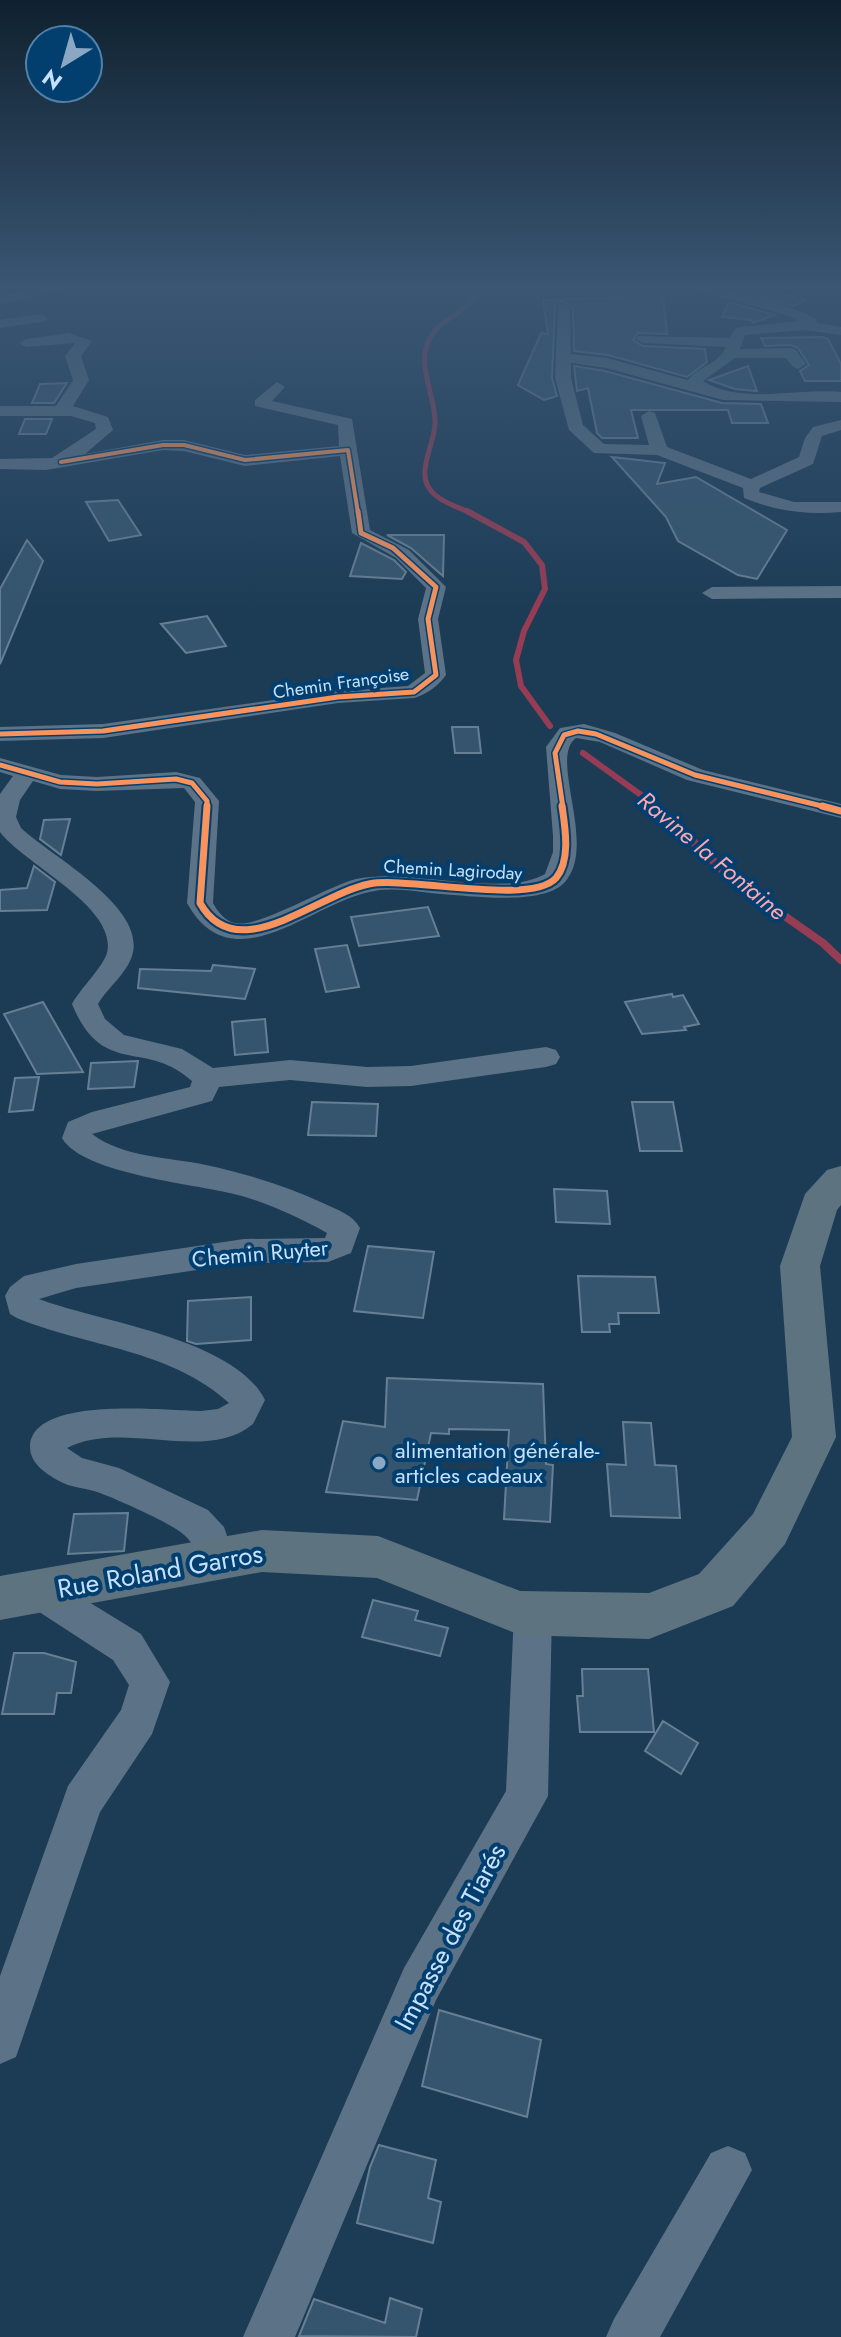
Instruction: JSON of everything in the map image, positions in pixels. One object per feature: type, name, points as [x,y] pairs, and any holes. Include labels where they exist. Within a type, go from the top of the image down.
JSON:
[{"type":"main road","name":"Rue Roland Garros","points":[[20,1595],[262,1551],[378,1557],[520,1613],[649,1616],[716,1590],[769,1529],[814,1437],[800,1266],[819,1204],[841,1180]]},
{"type":"street","points":[[60,411],[74,394]]},
{"type":"street","points":[[0,464],[28,467],[82,461],[174,444],[196,447],[230,459],[259,461],[348,450],[346,422],[261,403],[270,394]]},
{"type":"street","points":[[566,394],[575,427],[600,449],[659,450],[752,485],[801,465],[807,460],[813,434],[820,429],[841,425]]},
{"type":"street","points":[[718,394],[726,397],[795,394]]},
{"type":"street","points":[[0,411],[60,411],[102,420],[105,430],[71,458],[61,462]]},
{"type":"street","points":[[649,416],[659,450]]},
{"type":"street","name":"Chemin Françoise","points":[[0,734],[103,731],[338,697],[414,692],[436,675],[429,647],[428,607],[436,587],[412,561],[375,537],[361,533],[348,450]]},
{"type":"street","points":[[752,485],[750,494],[773,504],[805,509],[841,507]]},
{"type":"street","points":[[712,593],[841,592]]},
{"type":"street","name":"Chemin Lagiroday","points":[[14,770],[72,783],[176,779],[192,783],[207,801],[200,903],[206,915],[219,926],[238,933],[265,925],[347,888],[373,883],[400,881],[531,890],[553,882],[563,866],[565,842],[555,753],[558,741],[567,732],[583,731],[611,739],[676,769],[841,811]]},
{"type":"street","points":[[14,770],[4,817],[11,831],[76,881],[111,919],[121,938],[120,953],[93,987],[85,1004],[91,1023],[125,1048],[186,1061],[207,1078],[290,1070],[367,1077],[411,1076],[546,1057]]},
{"type":"street","name":"Chemin Ruyter","points":[[207,1078],[202,1094],[92,1122],[78,1129],[77,1138],[85,1146],[116,1156],[270,1193],[316,1211],[344,1228],[340,1245],[328,1250],[297,1252],[244,1251],[76,1276],[35,1285],[21,1296],[21,1305],[38,1315],[124,1336],[187,1360],[238,1388],[248,1400],[244,1411],[234,1419],[211,1424],[92,1424],[64,1432],[48,1441],[48,1454],[73,1471],[106,1479],[195,1521],[211,1539],[216,1559]]},
{"type":"street","points":[[0,2041],[83,1801],[138,1720],[150,1682],[127,1647],[20,1595]]},
{"type":"street","name":"Impasse des Tiarés","points":[[269,2337],[420,1984],[527,1796],[533,1613]]},
{"type":"street","points":[[632,2337],[728,2170]]},
{"type":"building","points":[[36,394],[60,394],[54,403],[32,403]]},
{"type":"building","points":[[534,394],[556,394],[557,396],[544,400]]},
{"type":"building","points":[[589,394],[689,394],[722,403],[761,404],[768,423],[732,423],[728,410],[631,410],[638,438],[602,438],[597,433]]},
{"type":"building","points":[[25,419],[52,419],[46,434],[19,434]]},
{"type":"building","points":[[612,457],[665,463],[657,484],[696,477],[787,530],[757,579],[738,575],[678,541],[666,517]]},
{"type":"building","points":[[118,500],[141,535],[109,541],[86,502]]},
{"type":"building","points":[[387,535],[444,535],[443,576],[411,548]]},
{"type":"building","points":[[27,540],[43,561],[0,664],[0,589]]},
{"type":"building","points":[[361,543],[394,560],[406,572],[402,579],[350,576]]},
{"type":"building","points":[[207,616],[226,646],[186,653],[161,624]]},
{"type":"building","points":[[452,727],[478,727],[481,753],[455,753]]},
{"type":"building","points":[[70,819],[61,855],[40,839],[44,820]]},
{"type":"building","points":[[34,866],[55,882],[47,910],[0,911],[0,890],[27,888]]},
{"type":"building","points":[[428,907],[439,936],[359,946],[351,917]]},
{"type":"building","points":[[347,945],[359,987],[326,992],[315,949]]},
{"type":"building","points":[[213,965],[255,969],[245,999],[138,988],[140,969],[211,971]]},
{"type":"building","points":[[672,994],[673,997],[683,995],[699,1024],[684,1027],[686,1030],[642,1034],[625,1002]]},
{"type":"building","points":[[43,1002],[83,1072],[37,1074],[4,1014]]},
{"type":"building","points":[[265,1019],[268,1052],[235,1055],[232,1022]]},
{"type":"building","points":[[138,1061],[134,1087],[88,1089],[91,1063]]},
{"type":"building","points":[[39,1077],[33,1110],[9,1112],[15,1078]]},
{"type":"building","points":[[312,1102],[378,1104],[376,1136],[308,1135]]},
{"type":"building","points":[[632,1102],[673,1102],[682,1151],[640,1151]]},
{"type":"building","points":[[554,1189],[607,1191],[610,1224],[556,1222]]},
{"type":"building","points":[[368,1246],[434,1252],[423,1318],[354,1311]]},
{"type":"building","points":[[578,1276],[655,1277],[659,1313],[618,1313],[619,1324],[609,1324],[610,1332],[582,1332]]},
{"type":"building","points":[[251,1297],[251,1340],[196,1344],[187,1341],[188,1301]]},
{"type":"building","points":[[387,1378],[543,1384],[546,1464],[553,1465],[550,1522],[504,1519],[509,1430],[449,1429],[449,1434],[431,1433],[417,1500],[326,1492],[343,1421],[385,1427]]},
{"type":"building","points":[[623,1422],[651,1423],[655,1465],[676,1466],[680,1518],[611,1516],[607,1464],[626,1465]]},
{"type":"building","points":[[128,1513],[124,1551],[68,1554],[74,1514]]},
{"type":"building","points":[[373,1600],[418,1611],[415,1620],[448,1628],[440,1656],[362,1637]]},
{"type":"building","points":[[14,1653],[44,1653],[76,1662],[71,1693],[57,1693],[54,1714],[2,1714]]},
{"type":"building","points":[[582,1669],[648,1669],[654,1732],[580,1732],[577,1696],[583,1696]]},
{"type":"building","points":[[663,1721],[698,1743],[681,1774],[645,1751]]},
{"type":"building","points":[[439,2010],[541,2040],[527,2117],[422,2086]]},
{"type":"building","points":[[379,2145],[436,2160],[428,2198],[441,2202],[433,2243],[357,2223],[370,2167]]},
{"type":"building","points":[[390,2298],[422,2309],[416,2337],[299,2336],[314,2299],[385,2323]]},
{"type":"waterway","name":"Ravine la Fontaine","points":[[430,394],[435,423],[426,465],[426,481],[437,497],[469,512]]},
{"type":"waterway","name":"Ravine la Fontaine","points":[[469,512],[524,542],[542,565],[545,589],[524,631],[516,660],[521,686],[550,726]]},
{"type":"waterway","name":"Ravine la Fontaine","points":[[583,753],[659,808]]},
{"type":"waterway","name":"Ravine la Fontaine","points":[[656,806],[732,879],[823,943],[841,960]]},
{"type":"cycle path","points":[[0,734],[103,731],[338,697],[414,692],[436,675],[428,619],[436,587],[393,548],[361,533],[348,450],[274,460],[245,460],[223,458],[184,445],[163,445],[61,462]]},
{"type":"cycle path","points":[[0,765],[60,782],[97,784],[176,779],[192,783],[207,801],[200,903],[214,922],[237,932],[265,927],[340,893],[374,883],[499,890],[543,886],[555,879],[565,852],[555,753],[561,738],[572,731],[607,737],[695,775],[841,811]]},
{"type":"place","name":"alimentation générale- articles cadeaux","points":[[379,1463]]}]
